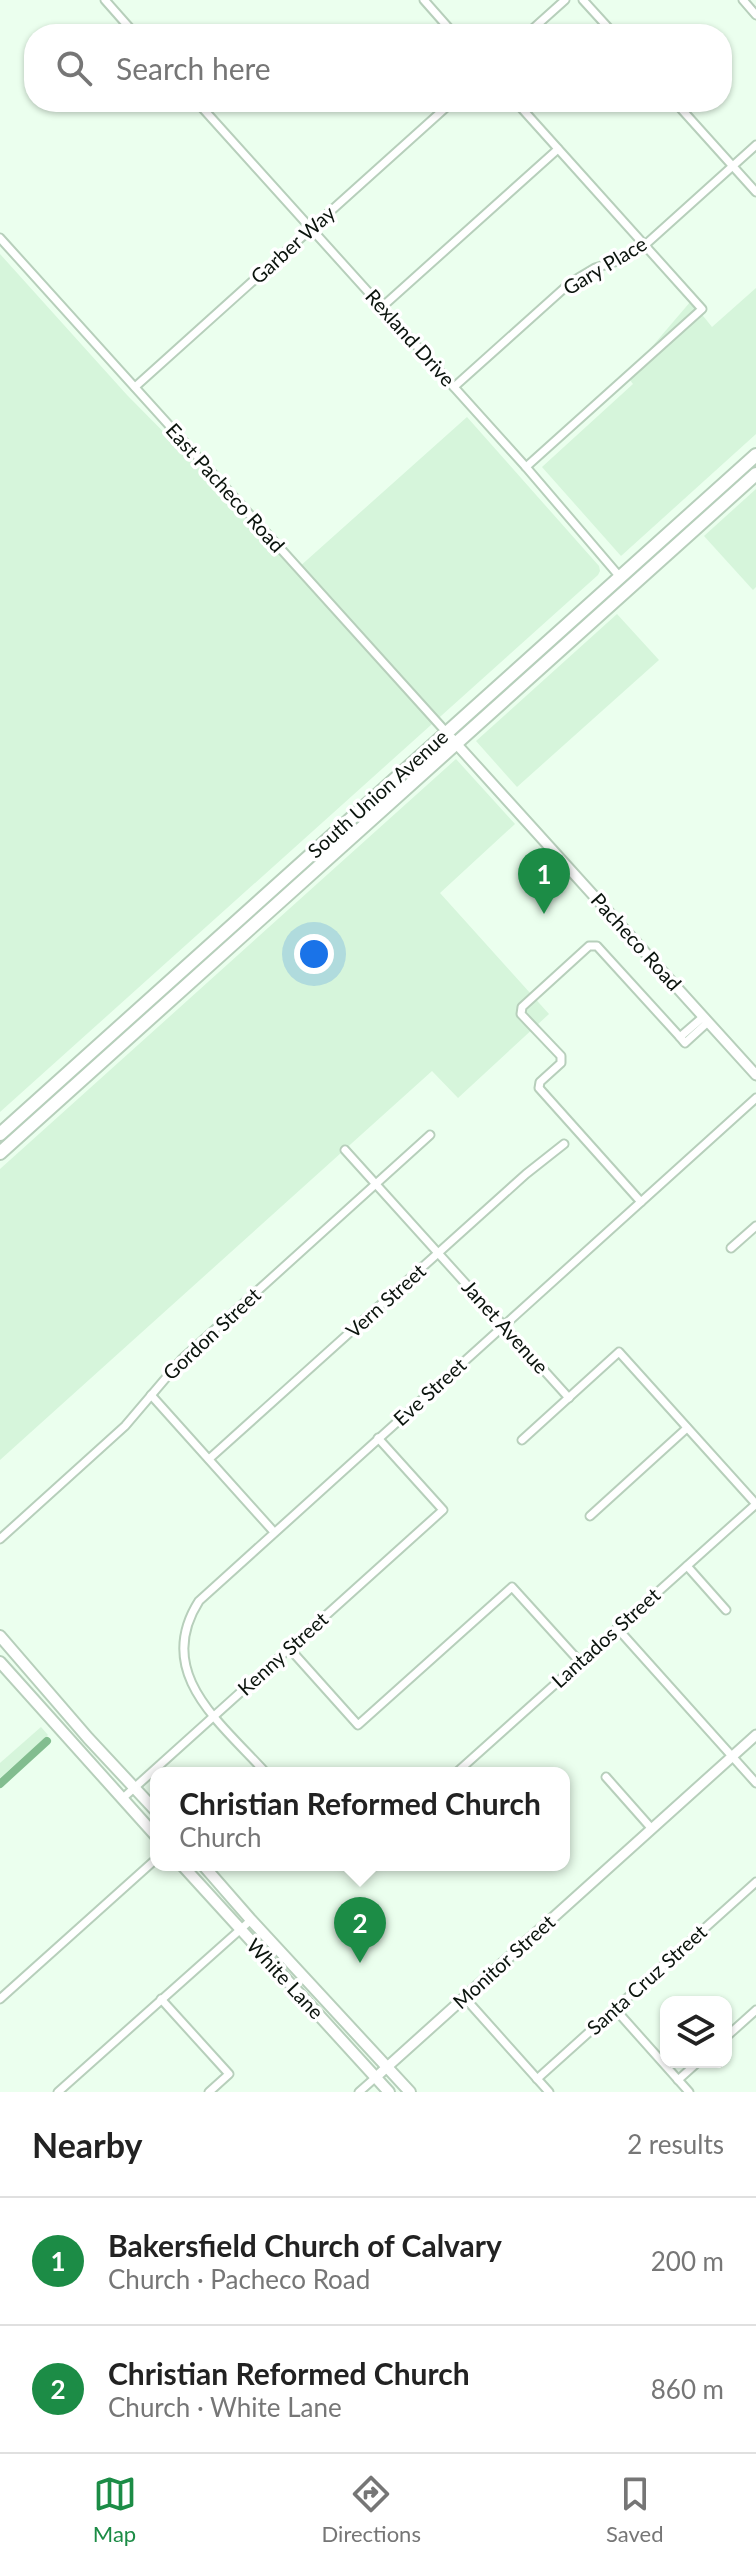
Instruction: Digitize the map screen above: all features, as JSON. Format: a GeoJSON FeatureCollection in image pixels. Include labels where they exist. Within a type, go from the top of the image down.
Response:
{"type":"FeatureCollection","features":[{"type":"Feature","properties":{"kind":"main road","name":"South Union Avenue"},"geometry":{"type":"LineString","coordinates":[[0,1153],[139,1028],[620,577],[756,455]]}},
{"type":"Feature","properties":{"kind":"main road","name":"South Union Avenue"},"geometry":{"type":"LineString","coordinates":[[0,1134],[183,969],[451,738],[559,652],[756,474]]}},
{"type":"Feature","properties":{"kind":"main road"},"geometry":{"type":"LineString","coordinates":[[626,591],[630,578],[676,536],[688,516]]}},
{"type":"Feature","properties":{"kind":"main road"},"geometry":{"type":"LineString","coordinates":[[559,652],[571,632],[617,590],[620,577]]}},
{"type":"Feature","properties":{"kind":"main road"},"geometry":{"type":"LineString","coordinates":[[139,1028],[137,1021],[179,983],[183,969]]}},
{"type":"Feature","properties":{"kind":"main road"},"geometry":{"type":"LineString","coordinates":[[43,1115],[49,1101],[91,1063],[92,1057],[88,1055]]}},
{"type":"Feature","properties":{"kind":"main road"},"geometry":{"type":"LineString","coordinates":[[0,1636],[150,1804]]}},
{"type":"Feature","properties":{"kind":"main road"},"geometry":{"type":"LineString","coordinates":[[0,1662],[150,1829]]}},
{"type":"Feature","properties":{"kind":"main road","name":"White Lane"},"geometry":{"type":"LineString","coordinates":[[187,1871],[389,2092]]}},
{"type":"Feature","properties":{"kind":"main road","name":"White Lane"},"geometry":{"type":"LineString","coordinates":[[208,1871],[410,2092]]}},
{"type":"Feature","properties":{"kind":"street"},"geometry":{"type":"LineString","coordinates":[[105,0],[126,24]]}},
{"type":"Feature","properties":{"kind":"street"},"geometry":{"type":"LineString","coordinates":[[424,0],[445,24]]}},
{"type":"Feature","properties":{"kind":"street"},"geometry":{"type":"LineString","coordinates":[[538,24],[565,0]]}},
{"type":"Feature","properties":{"kind":"street"},"geometry":{"type":"LineString","coordinates":[[583,0],[605,24]]}},
{"type":"Feature","properties":{"kind":"street"},"geometry":{"type":"LineString","coordinates":[[743,0],[756,15]]}},
{"type":"Feature","properties":{"kind":"street","name":"Rexland Drive"},"geometry":{"type":"LineString","coordinates":[[206,112],[526,467],[620,577]]}},
{"type":"Feature","properties":{"kind":"street","name":"Garber Way"},"geometry":{"type":"LineString","coordinates":[[135,387],[441,112]]}},
{"type":"Feature","properties":{"kind":"street"},"geometry":{"type":"LineString","coordinates":[[525,112],[702,309],[526,467]]}},
{"type":"Feature","properties":{"kind":"street"},"geometry":{"type":"LineString","coordinates":[[684,112],[756,192]]}},
{"type":"Feature","properties":{"kind":"street","name":"Gary Place"},"geometry":{"type":"LineString","coordinates":[[454,387],[570,283],[595,268],[624,259],[645,245],[756,145]]}},
{"type":"Feature","properties":{"kind":"street"},"geometry":{"type":"LineString","coordinates":[[382,307],[558,149]]}},
{"type":"Feature","properties":{"kind":"street","name":"East Pacheco Road"},"geometry":{"type":"LineString","coordinates":[[0,238],[451,738]]}},
{"type":"Feature","properties":{"kind":"street","name":"Pacheco Road"},"geometry":{"type":"LineString","coordinates":[[451,738],[756,1075]]}},
{"type":"Feature","properties":{"kind":"street"},"geometry":{"type":"LineString","coordinates":[[641,1202],[539,1088],[540,1082],[561,1063],[561,1056],[521,1014],[522,1007],[589,946],[597,946],[680,1037],[706,1019]]}},
{"type":"Feature","properties":{"kind":"street","name":"Eve Street"},"geometry":{"type":"LineString","coordinates":[[261,1767],[192,1687],[184,1665],[183,1645],[188,1620],[199,1601],[756,1098]]}},
{"type":"Feature","properties":{"kind":"street","name":"Gordon Street"},"geometry":{"type":"LineString","coordinates":[[0,1539],[125,1426],[182,1359],[430,1135]]}},
{"type":"Feature","properties":{"kind":"street","name":"Vern Street"},"geometry":{"type":"LineString","coordinates":[[209,1459],[564,1144]]}},
{"type":"Feature","properties":{"kind":"street","name":"Janet Avenue"},"geometry":{"type":"LineString","coordinates":[[345,1150],[569,1398]]}},
{"type":"Feature","properties":{"kind":"street"},"geometry":{"type":"LineString","coordinates":[[731,1248],[756,1226]]}},
{"type":"Feature","properties":{"kind":"street"},"geometry":{"type":"LineString","coordinates":[[522,1440],[619,1352],[756,1504]]}},
{"type":"Feature","properties":{"kind":"street"},"geometry":{"type":"LineString","coordinates":[[151,1395],[274,1532]]}},
{"type":"Feature","properties":{"kind":"street"},"geometry":{"type":"LineString","coordinates":[[590,1516],[687,1428]]}},
{"type":"Feature","properties":{"kind":"street","name":"Kenny Street"},"geometry":{"type":"LineString","coordinates":[[157,1767],[443,1510],[378,1438]]}},
{"type":"Feature","properties":{"kind":"street","name":"Lantados Street"},"geometry":{"type":"LineString","coordinates":[[463,1767],[756,1504]]}},
{"type":"Feature","properties":{"kind":"street"},"geometry":{"type":"LineString","coordinates":[[687,1566],[726,1610]]}},
{"type":"Feature","properties":{"kind":"street"},"geometry":{"type":"LineString","coordinates":[[289,1648],[358,1725],[512,1587],[580,1662]]}},
{"type":"Feature","properties":{"kind":"street"},"geometry":{"type":"LineString","coordinates":[[617,1628],[756,1783]]}},
{"type":"Feature","properties":{"kind":"street","name":"Monitor Street"},"geometry":{"type":"LineString","coordinates":[[359,2092],[756,1735]]}},
{"type":"Feature","properties":{"kind":"street","name":"Kenny Street"},"geometry":{"type":"LineString","coordinates":[[123,1798],[150,1773]]}},
{"type":"Feature","properties":{"kind":"street"},"geometry":{"type":"LineString","coordinates":[[606,1777],[652,1829]]}},
{"type":"Feature","properties":{"kind":"street"},"geometry":{"type":"LineString","coordinates":[[0,1999],[150,1864]]}},
{"type":"Feature","properties":{"kind":"street","name":"Santa Cruz Street"},"geometry":{"type":"LineString","coordinates":[[537,2079],[756,1882]]}},
{"type":"Feature","properties":{"kind":"street"},"geometry":{"type":"LineString","coordinates":[[58,2092],[251,1920]]}},
{"type":"Feature","properties":{"kind":"street"},"geometry":{"type":"LineString","coordinates":[[464,1997],[549,2092]]}},
{"type":"Feature","properties":{"kind":"street"},"geometry":{"type":"LineString","coordinates":[[161,1999],[229,2074],[209,2092]]}},
{"type":"Feature","properties":{"kind":"street"},"geometry":{"type":"LineString","coordinates":[[615,2009],[689,2092]]}},
{"type":"Feature","properties":{"kind":"street"},"geometry":{"type":"LineString","coordinates":[[732,2032],[756,2010]]}},
{"type":"Feature","properties":{"kind":"street"},"geometry":{"type":"LineString","coordinates":[[678,2080],[691,2068]]}},
{"type":"Feature","properties":{"kind":"shaded area"},"geometry":{"type":"Polygon","coordinates":[[[0,254],[127,395],[298,568],[467,417],[599,566],[600,571],[0,1112],[0,254]]]}},
{"type":"Feature","properties":{"kind":"shaded area"},"geometry":{"type":"Polygon","coordinates":[[[756,288],[756,434],[621,556],[542,467],[633,384],[627,376],[691,301],[712,327],[756,288]]]}},
{"type":"Feature","properties":{"kind":"shaded area"},"geometry":{"type":"Polygon","coordinates":[[[756,489],[756,587],[753,590],[704,536],[756,489]]]}},
{"type":"Feature","properties":{"kind":"shaded area"},"geometry":{"type":"Polygon","coordinates":[[[617,614],[659,660],[517,787],[476,741],[617,614]]]}},
{"type":"Feature","properties":{"kind":"shaded area"},"geometry":{"type":"Polygon","coordinates":[[[456,759],[515,824],[440,893],[549,1014],[458,1098],[432,1071],[0,1460],[0,1169],[456,759]]]}},
{"type":"Feature","properties":{"kind":"shaded area"},"geometry":{"type":"Polygon","coordinates":[[[41,1727],[48,1735],[0,1778],[0,1763],[41,1727]]]}},
{"type":"Feature","properties":{"kind":"waterway"},"geometry":{"type":"LineString","coordinates":[[0,1784],[47,1741]]}},
{"type":"Feature","properties":{"kind":"place","name":"Bakersfield Church of Calvary"},"geometry":{"type":"Point","coordinates":[544,914]}},
{"type":"Feature","properties":{"kind":"place","name":"Christian Reformed Church"},"geometry":{"type":"Point","coordinates":[360,1963]}}]}
